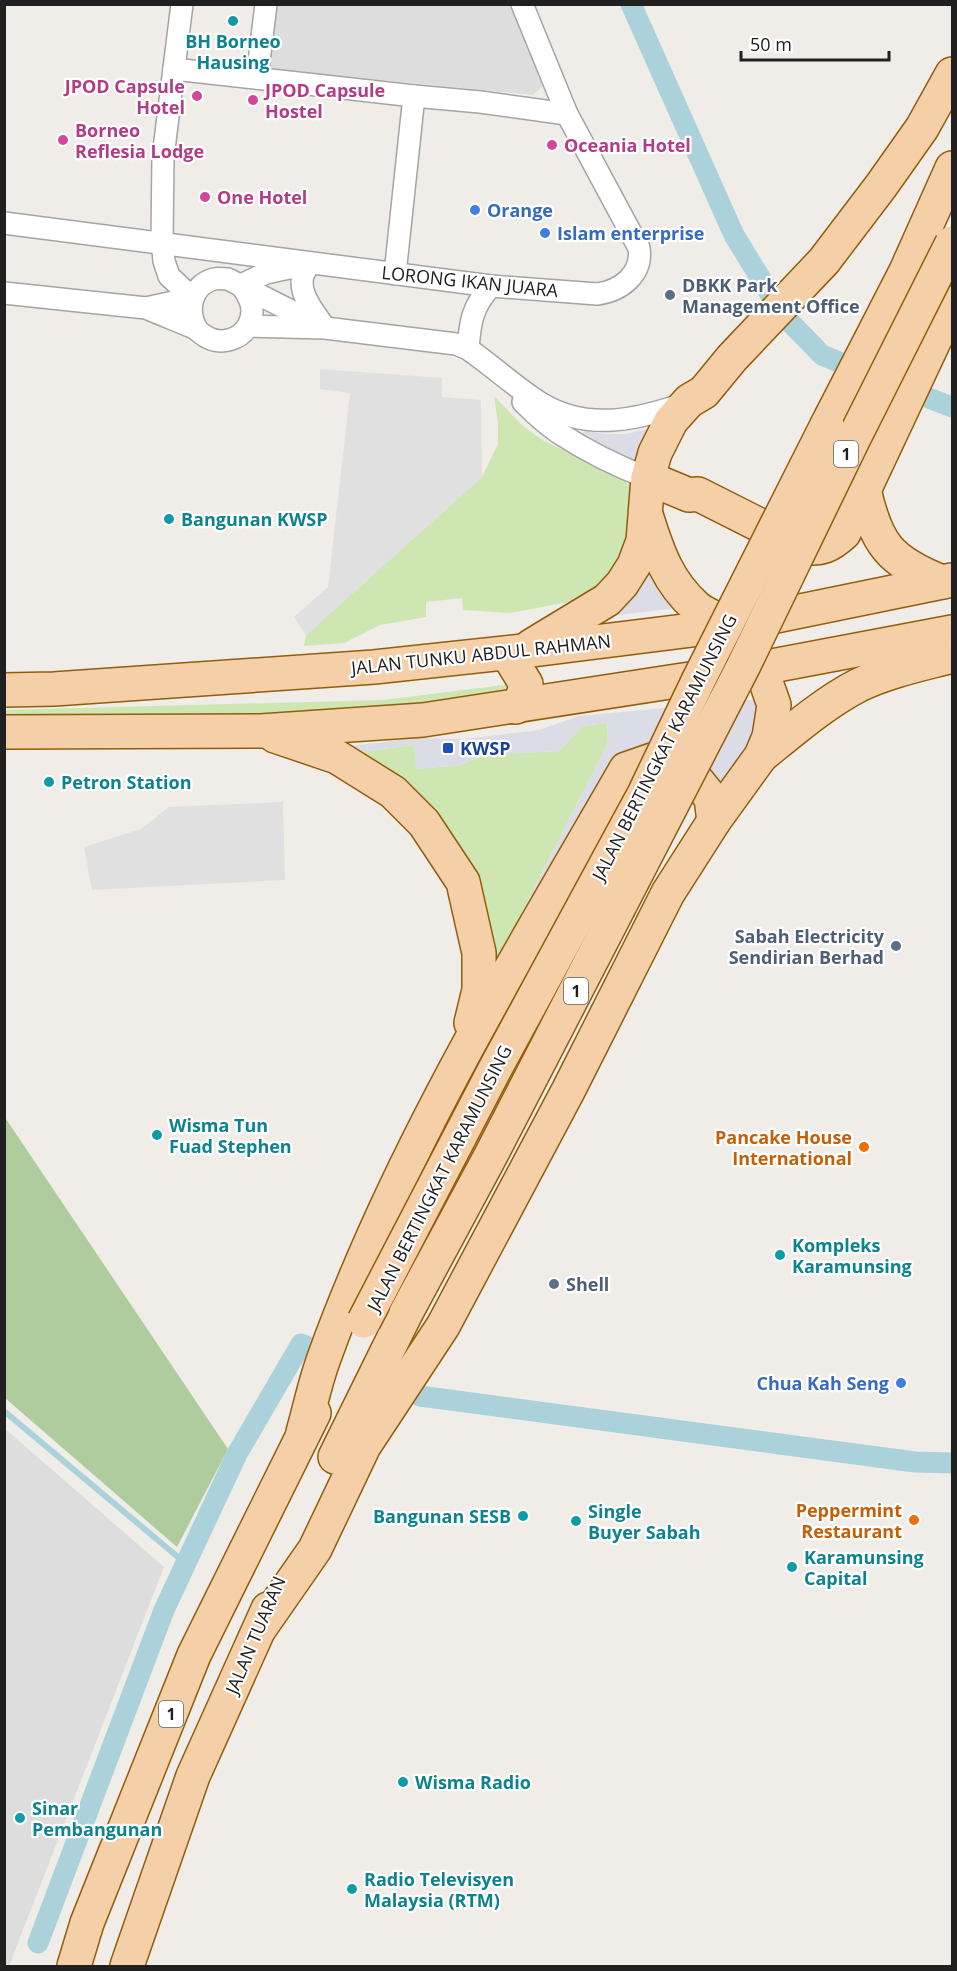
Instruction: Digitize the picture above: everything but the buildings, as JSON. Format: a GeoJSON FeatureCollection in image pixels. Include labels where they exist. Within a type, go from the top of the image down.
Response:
{"type":"FeatureCollection","features":[{"type":"Feature","properties":{"kind":"main road"},"geometry":{"type":"LineString","coordinates":[[516,707],[523,696],[526,684],[515,652],[607,600],[622,584],[634,565],[643,541],[648,478],[655,453],[671,421],[704,392],[732,358],[824,261],[922,128],[952,74]]}},
{"type":"Feature","properties":{"kind":"main road","name":"JALAN BERTINGKAT KARAMUNSING"},"geometry":{"type":"LineString","coordinates":[[303,1432],[644,794],[699,679],[906,271],[952,168]]}},
{"type":"Feature","properties":{"kind":"main road","name":"JALAN BERTINGKAT KARAMUNSING"},"geometry":{"type":"LineString","coordinates":[[406,1313],[491,1155],[743,667],[952,243]]}},
{"type":"Feature","properties":{"kind":"main road"},"geometry":{"type":"LineString","coordinates":[[648,478],[689,495],[698,494],[803,547],[814,549],[826,547],[844,533],[952,303]]}},
{"type":"Feature","properties":{"kind":"main road"},"geometry":{"type":"LineString","coordinates":[[662,438],[677,472],[695,486],[698,494]]}},
{"type":"Feature","properties":{"kind":"main road"},"geometry":{"type":"LineString","coordinates":[[864,489],[870,517],[881,541],[890,551],[911,569],[947,581]]}},
{"type":"Feature","properties":{"kind":"main road"},"geometry":{"type":"LineString","coordinates":[[646,516],[660,560],[676,585],[698,609],[777,644],[822,657]]}},
{"type":"Feature","properties":{"kind":"main road","name":"JALAN TUNKU ABDUL RAHMAN"},"geometry":{"type":"LineString","coordinates":[[4,690],[54,689],[374,667],[515,652],[732,625],[947,581]]}},
{"type":"Feature","properties":{"kind":"main road"},"geometry":{"type":"LineString","coordinates":[[260,1628],[315,1549],[364,1446],[443,1326],[568,1091],[668,893],[714,822],[761,756],[769,737],[774,705],[761,668],[732,625]]}},
{"type":"Feature","properties":{"kind":"main road"},"geometry":{"type":"LineString","coordinates":[[4,732],[261,731],[423,720],[761,668],[952,632]]}},
{"type":"Feature","properties":{"kind":"main road"},"geometry":{"type":"LineString","coordinates":[[761,756],[808,718],[860,685],[900,670],[952,656]]}},
{"type":"Feature","properties":{"kind":"main road"},"geometry":{"type":"LineString","coordinates":[[261,731],[337,757],[393,792],[424,823],[462,882],[479,953],[479,990],[465,1051]]}},
{"type":"Feature","properties":{"kind":"main road"},"geometry":{"type":"LineString","coordinates":[[303,1432],[323,1359],[366,1253],[465,1051],[626,769],[652,760],[680,764],[711,798],[714,822]]}},
{"type":"Feature","properties":{"kind":"main road","name":"JALAN TUARAN"},"geometry":{"type":"LineString","coordinates":[[127,1966],[193,1776],[260,1628],[302,1525],[406,1313]]}},
{"type":"Feature","properties":{"kind":"main road","name":"1"},"geometry":{"type":"LineString","coordinates":[[74,1966],[87,1923],[194,1655],[303,1432]]}},
{"type":"Feature","properties":{"kind":"main road"},"geometry":{"type":"LineString","coordinates":[[56,1966],[87,1923]]}},
{"type":"Feature","properties":{"kind":"street"},"geometry":{"type":"LineString","coordinates":[[182,4],[163,157],[162,244],[169,276],[192,298]]}},
{"type":"Feature","properties":{"kind":"street"},"geometry":{"type":"LineString","coordinates":[[257,78],[266,4]]}},
{"type":"Feature","properties":{"kind":"street","name":"LORONG IKAN JUARA"},"geometry":{"type":"LineString","coordinates":[[4,223],[491,286],[610,293],[637,271],[639,248],[567,114],[522,4]]}},
{"type":"Feature","properties":{"kind":"street"},"geometry":{"type":"LineString","coordinates":[[174,69],[480,102],[567,114]]}},
{"type":"Feature","properties":{"kind":"street"},"geometry":{"type":"LineString","coordinates":[[395,274],[414,96]]}},
{"type":"Feature","properties":{"kind":"street"},"geometry":{"type":"LineString","coordinates":[[242,285],[266,273],[310,263]]}},
{"type":"Feature","properties":{"kind":"street"},"geometry":{"type":"LineString","coordinates":[[310,263],[303,278],[304,290],[308,303],[325,328]]}},
{"type":"Feature","properties":{"kind":"street"},"geometry":{"type":"LineString","coordinates":[[242,285],[253,307],[248,326],[238,336],[228,341],[216,341],[205,337],[197,329],[191,316],[192,298],[201,286],[213,279],[228,279],[242,285],[325,328]]}},
{"type":"Feature","properties":{"kind":"street"},"geometry":{"type":"LineString","coordinates":[[491,286],[478,300],[470,325],[472,352],[536,415],[560,434],[629,471],[648,478]]}},
{"type":"Feature","properties":{"kind":"street"},"geometry":{"type":"LineString","coordinates":[[4,293],[146,308],[197,329]]}},
{"type":"Feature","properties":{"kind":"street"},"geometry":{"type":"LineString","coordinates":[[146,308],[192,298]]}},
{"type":"Feature","properties":{"kind":"street"},"geometry":{"type":"LineString","coordinates":[[248,326],[325,328],[456,344],[472,352],[543,405],[582,420],[597,422],[637,418],[690,402]]}},
{"type":"Feature","properties":{"kind":"shaded area"},"geometry":{"type":"Polygon","coordinates":[[[276,5],[511,5],[544,85],[533,95],[269,69],[276,5]]]}},
{"type":"Feature","properties":{"kind":"shaded area"},"geometry":{"type":"Polygon","coordinates":[[[320,369],[442,378],[442,397],[481,400],[482,477],[306,635],[294,617],[328,587],[350,393],[320,389],[320,369]]]}},
{"type":"Feature","properties":{"kind":"shaded area"},"geometry":{"type":"Polygon","coordinates":[[[654,427],[638,463],[580,435],[585,431],[627,434],[654,427]]]}},
{"type":"Feature","properties":{"kind":"shaded area"},"geometry":{"type":"Polygon","coordinates":[[[646,563],[678,608],[594,618],[646,563]]]}},
{"type":"Feature","properties":{"kind":"shaded area"},"geometry":{"type":"Polygon","coordinates":[[[757,700],[765,719],[720,806],[611,766],[601,777],[498,975],[490,975],[608,743],[607,723],[582,726],[559,751],[483,755],[461,765],[416,769],[414,745],[351,753],[350,746],[416,738],[465,739],[539,730],[579,716],[757,700]]]}},
{"type":"Feature","properties":{"kind":"shaded area"},"geometry":{"type":"Polygon","coordinates":[[[283,802],[285,880],[92,890],[84,847],[141,829],[169,807],[283,802]]]}},
{"type":"Feature","properties":{"kind":"shaded area"},"geometry":{"type":"Polygon","coordinates":[[[4,1428],[164,1567],[9,1966],[4,1966],[4,1428]]]}},
{"type":"Feature","properties":{"kind":"green space"},"geometry":{"type":"Polygon","coordinates":[[[494,396],[523,426],[544,441],[616,474],[629,485],[625,556],[599,589],[574,601],[510,613],[463,610],[462,598],[426,602],[426,617],[380,625],[344,643],[304,646],[306,635],[482,477],[498,444],[494,396]]]}},
{"type":"Feature","properties":{"kind":"green space"},"geometry":{"type":"Polygon","coordinates":[[[512,684],[515,689],[446,701],[383,709],[292,714],[5,719],[4,710],[383,700],[512,684]]]}},
{"type":"Feature","properties":{"kind":"green space"},"geometry":{"type":"Polygon","coordinates":[[[607,723],[608,743],[490,975],[468,885],[351,753],[414,745],[417,769],[461,765],[483,755],[559,751],[582,726],[607,723]]]}},
{"type":"Feature","properties":{"kind":"green space"},"geometry":{"type":"Polygon","coordinates":[[[4,1116],[228,1449],[177,1547],[5,1398],[4,1116]]]}},
{"type":"Feature","properties":{"kind":"waterway"},"geometry":{"type":"LineString","coordinates":[[631,4],[734,235],[783,315],[822,355],[865,373]]}},
{"type":"Feature","properties":{"kind":"waterway"},"geometry":{"type":"LineString","coordinates":[[900,387],[952,407]]}},
{"type":"Feature","properties":{"kind":"waterway"},"geometry":{"type":"LineString","coordinates":[[38,1943],[164,1610],[237,1454],[301,1344],[309,1347]]}},
{"type":"Feature","properties":{"kind":"waterway"},"geometry":{"type":"LineString","coordinates":[[420,1396],[915,1462],[952,1463]]}},
{"type":"Feature","properties":{"kind":"waterway"},"geometry":{"type":"LineString","coordinates":[[4,1411],[185,1563]]}},
{"type":"Feature","properties":{"kind":"place","name":"BH Borneo Hausing"},"geometry":{"type":"Point","coordinates":[233,21]}},
{"type":"Feature","properties":{"kind":"place","name":"JPOD Capsule Hotel"},"geometry":{"type":"Point","coordinates":[197,96]}},
{"type":"Feature","properties":{"kind":"place","name":"JPOD Capsule Hostel"},"geometry":{"type":"Point","coordinates":[253,100]}},
{"type":"Feature","properties":{"kind":"place","name":"Borneo Reflesia Lodge"},"geometry":{"type":"Point","coordinates":[63,140]}},
{"type":"Feature","properties":{"kind":"place","name":"Oceania Hotel"},"geometry":{"type":"Point","coordinates":[552,145]}},
{"type":"Feature","properties":{"kind":"place","name":"One Hotel"},"geometry":{"type":"Point","coordinates":[205,197]}},
{"type":"Feature","properties":{"kind":"place","name":"Orange"},"geometry":{"type":"Point","coordinates":[475,210]}},
{"type":"Feature","properties":{"kind":"place","name":"Islam enterprise"},"geometry":{"type":"Point","coordinates":[545,233]}},
{"type":"Feature","properties":{"kind":"place","name":"DBKK Park Management Office"},"geometry":{"type":"Point","coordinates":[670,295]}},
{"type":"Feature","properties":{"kind":"place","name":"Bangunan KWSP"},"geometry":{"type":"Point","coordinates":[169,519]}},
{"type":"Feature","properties":{"kind":"place","name":"KWSP"},"geometry":{"type":"Point","coordinates":[448,748]}},
{"type":"Feature","properties":{"kind":"place","name":"Petron Station"},"geometry":{"type":"Point","coordinates":[49,782]}},
{"type":"Feature","properties":{"kind":"place","name":"Sabah Electricity Sendirian Berhad"},"geometry":{"type":"Point","coordinates":[896,946]}},
{"type":"Feature","properties":{"kind":"place","name":"Wisma Tun Fuad Stephen"},"geometry":{"type":"Point","coordinates":[157,1135]}},
{"type":"Feature","properties":{"kind":"place","name":"Pancake House International"},"geometry":{"type":"Point","coordinates":[864,1147]}},
{"type":"Feature","properties":{"kind":"place","name":"Kompleks Karamunsing"},"geometry":{"type":"Point","coordinates":[780,1255]}},
{"type":"Feature","properties":{"kind":"place","name":"Shell"},"geometry":{"type":"Point","coordinates":[554,1284]}},
{"type":"Feature","properties":{"kind":"place","name":"Chua Kah Seng"},"geometry":{"type":"Point","coordinates":[901,1383]}},
{"type":"Feature","properties":{"kind":"place","name":"Bangunan SESB"},"geometry":{"type":"Point","coordinates":[523,1516]}},
{"type":"Feature","properties":{"kind":"place","name":"Peppermint Restaurant"},"geometry":{"type":"Point","coordinates":[914,1520]}},
{"type":"Feature","properties":{"kind":"place","name":"Single Buyer Sabah"},"geometry":{"type":"Point","coordinates":[576,1521]}},
{"type":"Feature","properties":{"kind":"place","name":"Karamunsing Capital"},"geometry":{"type":"Point","coordinates":[792,1567]}},
{"type":"Feature","properties":{"kind":"place","name":"Wisma Radio"},"geometry":{"type":"Point","coordinates":[403,1782]}},
{"type":"Feature","properties":{"kind":"place","name":"Sinar Pembangunan"},"geometry":{"type":"Point","coordinates":[20,1818]}},
{"type":"Feature","properties":{"kind":"place","name":"Radio Televisyen Malaysia (RTM)"},"geometry":{"type":"Point","coordinates":[352,1889]}}]}
